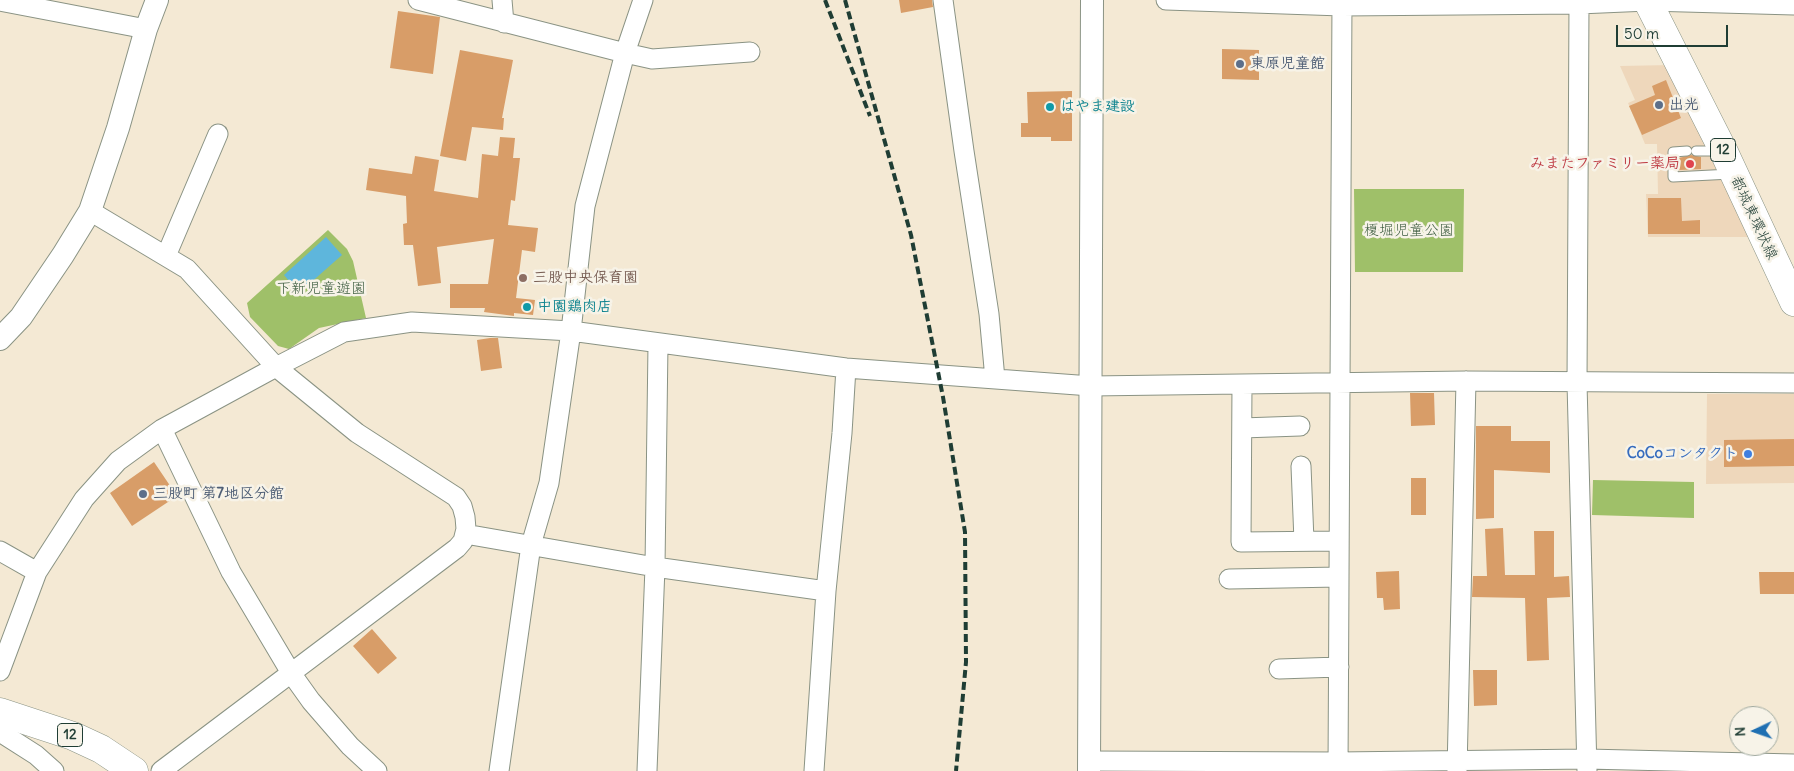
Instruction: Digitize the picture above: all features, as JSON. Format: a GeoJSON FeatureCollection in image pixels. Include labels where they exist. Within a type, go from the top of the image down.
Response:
{"type":"FeatureCollection","features":[{"type":"Feature","properties":{"kind":"main road","name":"都城東環状線"},"geometry":{"type":"LineString","coordinates":[[1648,0],[1728,162],[1794,302]]}},
{"type":"Feature","properties":{"kind":"main road","name":"12"},"geometry":{"type":"LineString","coordinates":[[0,712],[73,736],[101,749],[134,771]]}},
{"type":"Feature","properties":{"kind":"street"},"geometry":{"type":"LineString","coordinates":[[0,339],[22,317],[90,211],[118,128],[146,29],[157,0]]}},
{"type":"Feature","properties":{"kind":"street"},"geometry":{"type":"LineString","coordinates":[[418,0],[504,23],[652,58],[750,52]]}},
{"type":"Feature","properties":{"kind":"street"},"geometry":{"type":"LineString","coordinates":[[502,0],[504,23]]}},
{"type":"Feature","properties":{"kind":"street"},"geometry":{"type":"LineString","coordinates":[[499,771],[531,545],[549,483],[571,331],[585,206],[625,52],[643,0]]}},
{"type":"Feature","properties":{"kind":"street"},"geometry":{"type":"LineString","coordinates":[[943,0],[989,314],[995,379]]}},
{"type":"Feature","properties":{"kind":"street"},"geometry":{"type":"LineString","coordinates":[[1092,0],[1089,766],[1338,767],[1794,764]]}},
{"type":"Feature","properties":{"kind":"street"},"geometry":{"type":"LineString","coordinates":[[1166,0],[1579,4],[1648,0],[1794,5]]}},
{"type":"Feature","properties":{"kind":"street"},"geometry":{"type":"LineString","coordinates":[[0,1],[146,29]]}},
{"type":"Feature","properties":{"kind":"street"},"geometry":{"type":"LineString","coordinates":[[1338,767],[1342,3]]}},
{"type":"Feature","properties":{"kind":"street"},"geometry":{"type":"LineString","coordinates":[[1579,4],[1577,383],[1587,765]]}},
{"type":"Feature","properties":{"kind":"street"},"geometry":{"type":"LineString","coordinates":[[166,256],[218,134]]}},
{"type":"Feature","properties":{"kind":"street"},"geometry":{"type":"LineString","coordinates":[[90,211],[188,269],[276,367],[357,433],[456,497],[462,506],[465,517],[465,534],[463,541],[457,548],[161,771]]}},
{"type":"Feature","properties":{"kind":"street"},"geometry":{"type":"LineString","coordinates":[[0,671],[37,572],[84,498],[118,461],[162,429],[344,332],[412,322],[571,331],[846,368],[1091,386],[1466,381],[1794,383]]}},
{"type":"Feature","properties":{"kind":"street"},"geometry":{"type":"LineString","coordinates":[[647,771],[654,567],[658,344]]}},
{"type":"Feature","properties":{"kind":"street"},"geometry":{"type":"LineString","coordinates":[[814,771],[826,592],[842,433],[846,368]]}},
{"type":"Feature","properties":{"kind":"street"},"geometry":{"type":"LineString","coordinates":[[1457,766],[1466,381]]}},
{"type":"Feature","properties":{"kind":"street"},"geometry":{"type":"LineString","coordinates":[[1242,384],[1241,542],[1339,541]]}},
{"type":"Feature","properties":{"kind":"street"},"geometry":{"type":"LineString","coordinates":[[1242,428],[1300,426]]}},
{"type":"Feature","properties":{"kind":"street"},"geometry":{"type":"LineString","coordinates":[[162,429],[231,572],[291,673],[317,709],[350,746],[377,771]]}},
{"type":"Feature","properties":{"kind":"street"},"geometry":{"type":"LineString","coordinates":[[1301,466],[1304,541]]}},
{"type":"Feature","properties":{"kind":"street"},"geometry":{"type":"LineString","coordinates":[[465,534],[654,567],[826,592]]}},
{"type":"Feature","properties":{"kind":"street"},"geometry":{"type":"LineString","coordinates":[[0,551],[37,572]]}},
{"type":"Feature","properties":{"kind":"street"},"geometry":{"type":"LineString","coordinates":[[1229,579],[1339,577]]}},
{"type":"Feature","properties":{"kind":"street"},"geometry":{"type":"LineString","coordinates":[[1279,668],[1339,667]]}},
{"type":"Feature","properties":{"kind":"street"},"geometry":{"type":"LineString","coordinates":[[0,732],[36,755],[54,771]]}},
{"type":"Feature","properties":{"kind":"lane"},"geometry":{"type":"LineString","coordinates":[[1692,151],[1728,162],[1674,177],[1673,152],[1692,151]]}},
{"type":"Feature","properties":{"kind":"shaded area"},"geometry":{"type":"Polygon","coordinates":[[[1671,65],[1749,237],[1648,237],[1646,194],[1658,194],[1657,144],[1645,144],[1628,103],[1635,100],[1620,66],[1671,65]]]}},
{"type":"Feature","properties":{"kind":"shaded area"},"geometry":{"type":"Polygon","coordinates":[[[1707,394],[1794,394],[1794,483],[1706,484],[1707,394]]]}},
{"type":"Feature","properties":{"kind":"green space","name":"榎堀児童公園"},"geometry":{"type":"Polygon","coordinates":[[[1354,189],[1464,189],[1463,272],[1355,272],[1354,189]]]}},
{"type":"Feature","properties":{"kind":"green space","name":"下新児童遊園"},"geometry":{"type":"Polygon","coordinates":[[[328,230],[347,249],[353,261],[366,318],[319,328],[289,349],[278,346],[250,317],[247,303],[328,230]]]}},
{"type":"Feature","properties":{"kind":"green space"},"geometry":{"type":"Polygon","coordinates":[[[1593,480],[1694,482],[1694,518],[1592,515],[1593,480]]]}},
{"type":"Feature","properties":{"kind":"water"},"geometry":{"type":"Polygon","coordinates":[[[326,237],[342,255],[299,293],[284,275],[326,237]]]}},
{"type":"Feature","properties":{"kind":"building"},"geometry":{"type":"Polygon","coordinates":[[[899,0],[932,0],[933,7],[901,13],[899,0]]]}},
{"type":"Feature","properties":{"kind":"building"},"geometry":{"type":"Polygon","coordinates":[[[398,11],[440,17],[433,74],[390,68],[398,11]]]}},
{"type":"Feature","properties":{"kind":"building","name":"東原児童館"},"geometry":{"type":"Polygon","coordinates":[[[1222,49],[1259,50],[1259,80],[1222,79],[1222,49]]]}},
{"type":"Feature","properties":{"kind":"building"},"geometry":{"type":"Polygon","coordinates":[[[460,50],[513,60],[502,118],[504,118],[503,130],[472,127],[466,161],[440,156],[460,50]]]}},
{"type":"Feature","properties":{"kind":"building"},"geometry":{"type":"Polygon","coordinates":[[[1666,80],[1681,118],[1642,135],[1629,106],[1655,95],[1652,86],[1666,80]]]}},
{"type":"Feature","properties":{"kind":"building","name":"はやま建設"},"geometry":{"type":"Polygon","coordinates":[[[1072,91],[1072,141],[1051,141],[1051,137],[1021,137],[1021,123],[1028,123],[1027,92],[1072,91]]]}},
{"type":"Feature","properties":{"kind":"building"},"geometry":{"type":"Polygon","coordinates":[[[500,137],[515,138],[513,158],[520,158],[515,201],[511,200],[508,225],[538,228],[535,252],[522,250],[516,298],[535,300],[533,315],[514,313],[514,316],[484,312],[485,308],[450,308],[450,284],[488,284],[494,239],[437,247],[441,283],[418,286],[413,245],[404,245],[403,224],[407,223],[406,196],[366,190],[369,168],[412,174],[415,156],[439,160],[434,191],[478,198],[482,154],[498,156],[500,137]]]}},
{"type":"Feature","properties":{"kind":"building","name":"みまたファミリー薬局"},"geometry":{"type":"Polygon","coordinates":[[[1691,155],[1701,157],[1701,169],[1679,170],[1679,158],[1691,155]]]}},
{"type":"Feature","properties":{"kind":"building"},"geometry":{"type":"Polygon","coordinates":[[[1648,198],[1681,198],[1682,221],[1700,220],[1700,234],[1648,234],[1648,198]]]}},
{"type":"Feature","properties":{"kind":"building"},"geometry":{"type":"Polygon","coordinates":[[[498,338],[502,368],[481,371],[477,340],[498,338]]]}},
{"type":"Feature","properties":{"kind":"building"},"geometry":{"type":"Polygon","coordinates":[[[1410,393],[1434,393],[1435,425],[1411,426],[1410,393]]]}},
{"type":"Feature","properties":{"kind":"building"},"geometry":{"type":"Polygon","coordinates":[[[1476,426],[1511,426],[1511,441],[1550,441],[1550,473],[1494,470],[1494,518],[1476,519],[1476,426]]]}},
{"type":"Feature","properties":{"kind":"building"},"geometry":{"type":"Polygon","coordinates":[[[1794,439],[1794,466],[1724,467],[1724,440],[1794,439]]]}},
{"type":"Feature","properties":{"kind":"building","name":"三股町 第7地区分館"},"geometry":{"type":"Polygon","coordinates":[[[154,462],[177,496],[132,526],[110,493],[154,462]]]}},
{"type":"Feature","properties":{"kind":"building"},"geometry":{"type":"Polygon","coordinates":[[[1411,478],[1426,478],[1426,515],[1411,515],[1411,478]]]}},
{"type":"Feature","properties":{"kind":"building"},"geometry":{"type":"Polygon","coordinates":[[[1503,528],[1505,575],[1535,575],[1534,531],[1554,531],[1554,577],[1569,576],[1570,597],[1547,598],[1549,660],[1527,661],[1525,598],[1472,597],[1473,576],[1487,576],[1485,529],[1503,528]]]}},
{"type":"Feature","properties":{"kind":"building"},"geometry":{"type":"Polygon","coordinates":[[[1399,571],[1400,609],[1384,610],[1383,598],[1377,598],[1376,572],[1399,571]]]}},
{"type":"Feature","properties":{"kind":"building"},"geometry":{"type":"Polygon","coordinates":[[[1759,572],[1794,572],[1794,594],[1760,594],[1759,572]]]}},
{"type":"Feature","properties":{"kind":"building"},"geometry":{"type":"Polygon","coordinates":[[[372,629],[397,658],[378,674],[353,646],[372,629]]]}},
{"type":"Feature","properties":{"kind":"building"},"geometry":{"type":"Polygon","coordinates":[[[1473,670],[1497,670],[1497,705],[1474,706],[1473,670]]]}},
{"type":"Feature","properties":{"kind":"railway"},"geometry":{"type":"LineString","coordinates":[[825,0],[870,116]]}},
{"type":"Feature","properties":{"kind":"railway"},"geometry":{"type":"LineString","coordinates":[[845,0],[911,235],[943,397],[965,532],[966,662],[956,771]]}},
{"type":"Feature","properties":{"kind":"place","name":"東原児童館"},"geometry":{"type":"Point","coordinates":[1240,64]}},
{"type":"Feature","properties":{"kind":"place","name":"出光"},"geometry":{"type":"Point","coordinates":[1659,105]}},
{"type":"Feature","properties":{"kind":"place","name":"はやま建設"},"geometry":{"type":"Point","coordinates":[1050,107]}},
{"type":"Feature","properties":{"kind":"place","name":"みまたファミリー薬局"},"geometry":{"type":"Point","coordinates":[1690,164]}},
{"type":"Feature","properties":{"kind":"place","name":"三股中央保育園"},"geometry":{"type":"Point","coordinates":[523,278]}},
{"type":"Feature","properties":{"kind":"place","name":"中園鶏肉店"},"geometry":{"type":"Point","coordinates":[527,307]}},
{"type":"Feature","properties":{"kind":"place","name":"CoCoコンタクト"},"geometry":{"type":"Point","coordinates":[1748,454]}},
{"type":"Feature","properties":{"kind":"place","name":"三股町 第7地区分館"},"geometry":{"type":"Point","coordinates":[143,494]}}]}
